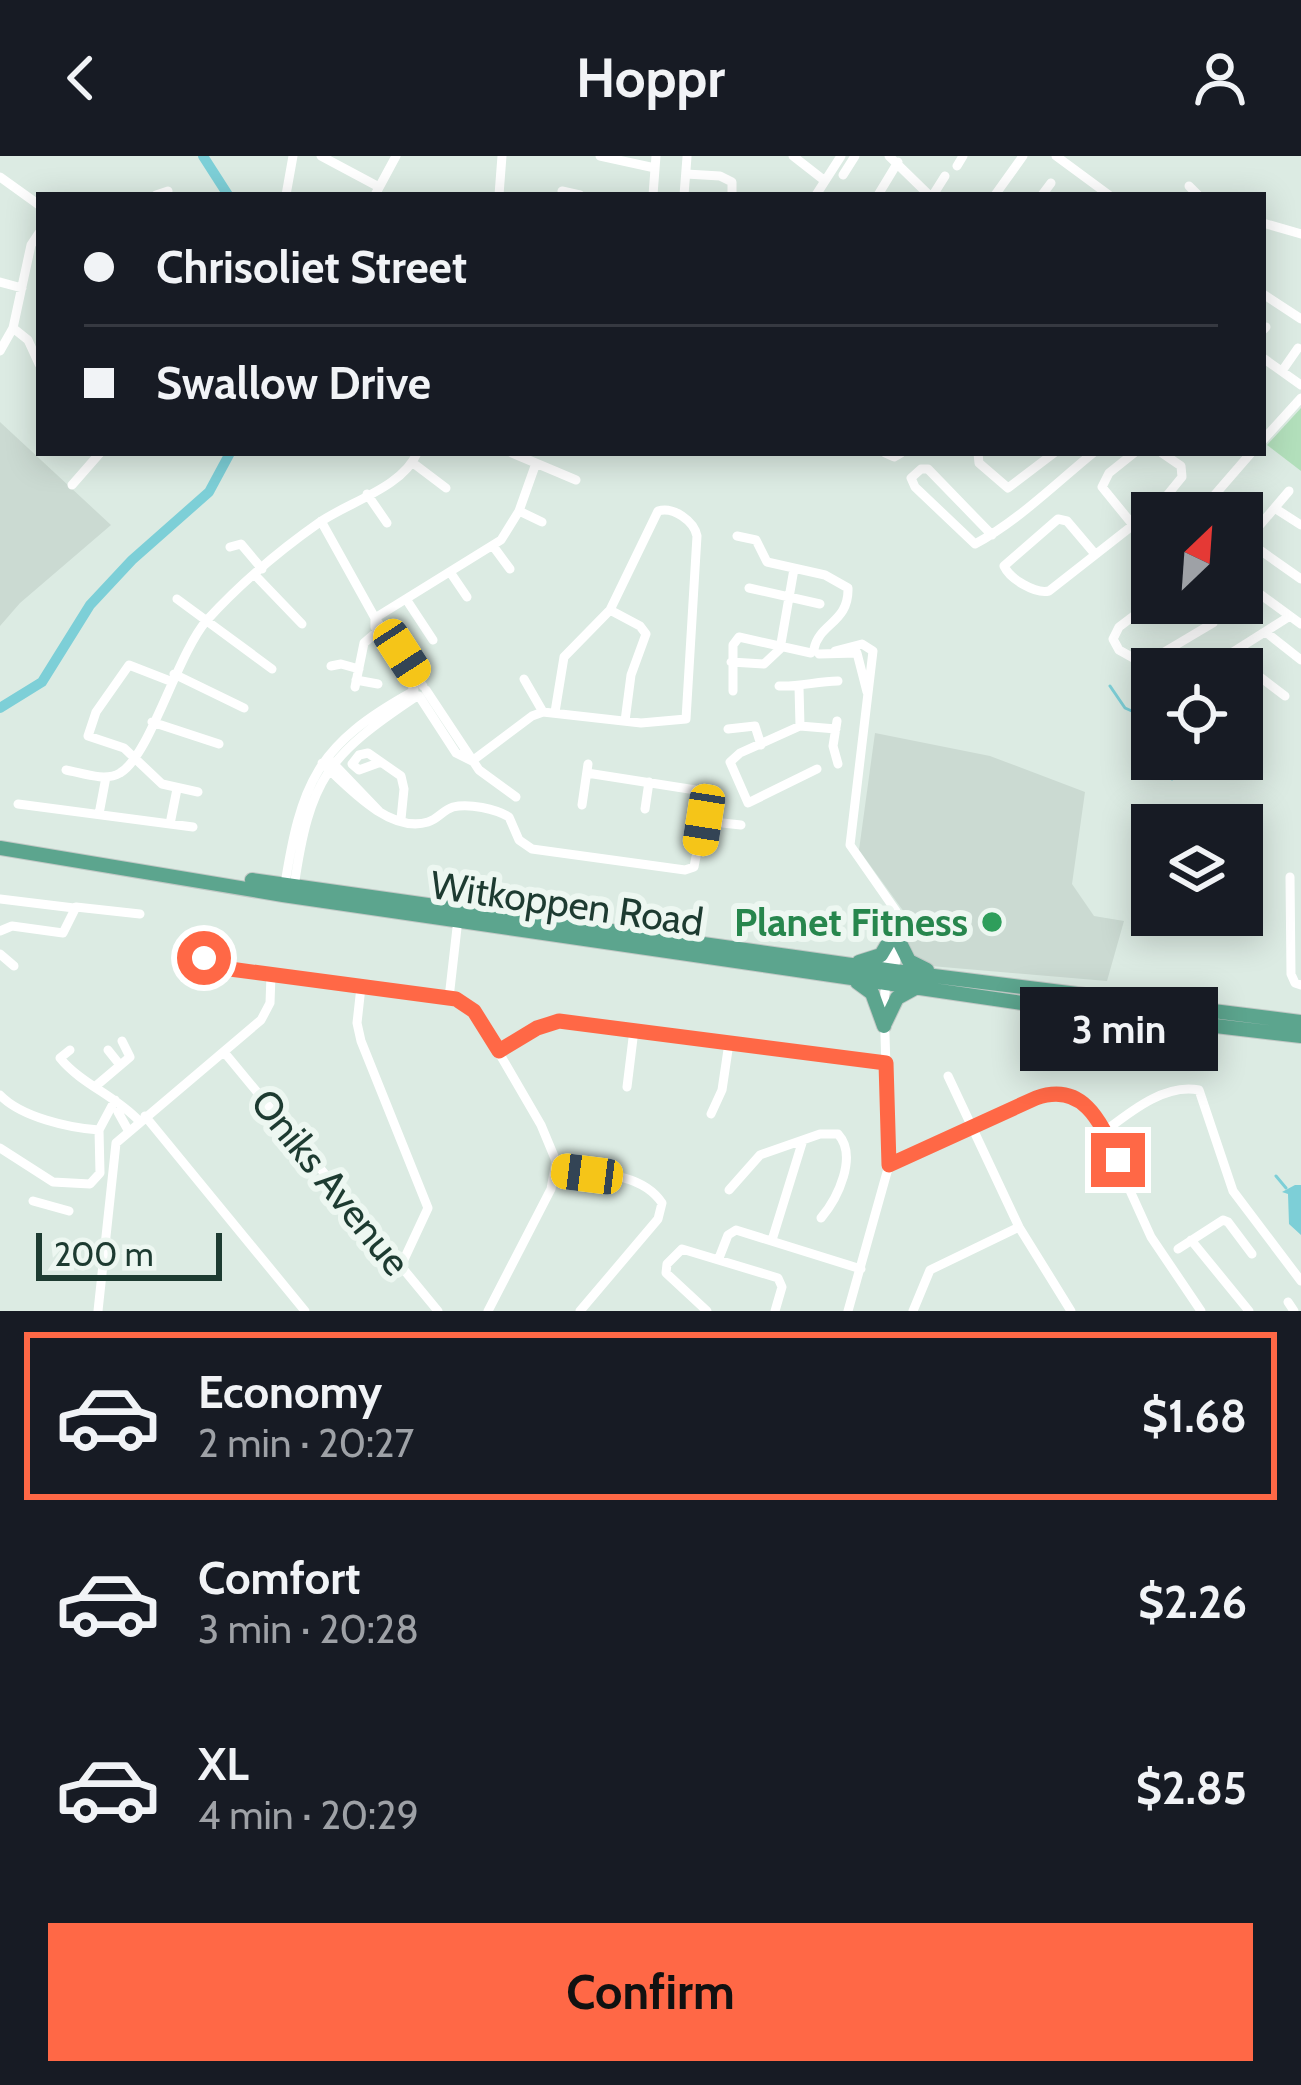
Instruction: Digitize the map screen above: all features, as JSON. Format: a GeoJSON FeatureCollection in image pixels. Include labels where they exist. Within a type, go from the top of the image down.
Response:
{"type":"FeatureCollection","features":[{"type":"Feature","properties":{"kind":"main road","name":"Witkoppen Road"},"geometry":{"type":"LineString","coordinates":[[0,848],[110,865],[211,873],[289,891],[890,977],[955,978],[1301,1022]]}},
{"type":"Feature","properties":{"kind":"main road"},"geometry":{"type":"LineString","coordinates":[[884,1023],[872,993],[849,970],[881,955],[895,939],[913,964],[955,978]]}},
{"type":"Feature","properties":{"kind":"main road","name":"Witkoppen Road"},"geometry":{"type":"LineString","coordinates":[[890,977],[917,987],[1301,1036]]}},
{"type":"Feature","properties":{"kind":"main road"},"geometry":{"type":"LineString","coordinates":[[884,1023],[898,998],[917,987]]}},
{"type":"Feature","properties":{"kind":"street"},"geometry":{"type":"LineString","coordinates":[[287,192],[293,156]]}},
{"type":"Feature","properties":{"kind":"street"},"geometry":{"type":"LineString","coordinates":[[321,156],[377,191],[395,156]]}},
{"type":"Feature","properties":{"kind":"street"},"geometry":{"type":"LineString","coordinates":[[499,192],[502,156]]}},
{"type":"Feature","properties":{"kind":"street"},"geometry":{"type":"LineString","coordinates":[[600,156],[655,162],[653,192]]}},
{"type":"Feature","properties":{"kind":"street"},"geometry":{"type":"LineString","coordinates":[[818,192],[841,156]]}},
{"type":"Feature","properties":{"kind":"street"},"geometry":{"type":"LineString","coordinates":[[843,175],[855,156]]}},
{"type":"Feature","properties":{"kind":"street"},"geometry":{"type":"LineString","coordinates":[[998,191],[1023,156]]}},
{"type":"Feature","properties":{"kind":"street"},"geometry":{"type":"LineString","coordinates":[[1056,156],[1105,192]]}},
{"type":"Feature","properties":{"kind":"street"},"geometry":{"type":"LineString","coordinates":[[684,192],[687,157]]}},
{"type":"Feature","properties":{"kind":"street"},"geometry":{"type":"LineString","coordinates":[[795,157],[825,181]]}},
{"type":"Feature","properties":{"kind":"street"},"geometry":{"type":"LineString","coordinates":[[879,192],[894,159],[926,192]]}},
{"type":"Feature","properties":{"kind":"street"},"geometry":{"type":"LineString","coordinates":[[686,174],[725,178],[733,185],[732,192]]}},
{"type":"Feature","properties":{"kind":"street"},"geometry":{"type":"LineString","coordinates":[[933,192],[945,176]]}},
{"type":"Feature","properties":{"kind":"street"},"geometry":{"type":"LineString","coordinates":[[0,177],[36,203]]}},
{"type":"Feature","properties":{"kind":"street"},"geometry":{"type":"LineString","coordinates":[[1044,192],[1051,183]]}},
{"type":"Feature","properties":{"kind":"street"},"geometry":{"type":"LineString","coordinates":[[562,191],[566,192]]}},
{"type":"Feature","properties":{"kind":"street"},"geometry":{"type":"LineString","coordinates":[[1266,224],[1301,234]]}},
{"type":"Feature","properties":{"kind":"street"},"geometry":{"type":"LineString","coordinates":[[0,351],[14,328],[36,237]]}},
{"type":"Feature","properties":{"kind":"street"},"geometry":{"type":"LineString","coordinates":[[0,282],[22,288]]}},
{"type":"Feature","properties":{"kind":"street"},"geometry":{"type":"LineString","coordinates":[[1266,296],[1301,319]]}},
{"type":"Feature","properties":{"kind":"street"},"geometry":{"type":"LineString","coordinates":[[14,328],[33,345],[36,354]]}},
{"type":"Feature","properties":{"kind":"street"},"geometry":{"type":"LineString","coordinates":[[1282,371],[1298,348]]}},
{"type":"Feature","properties":{"kind":"street"},"geometry":{"type":"LineString","coordinates":[[1266,360],[1301,385]]}},
{"type":"Feature","properties":{"kind":"street"},"geometry":{"type":"LineString","coordinates":[[1266,437],[1301,398]]}},
{"type":"Feature","properties":{"kind":"street"},"geometry":{"type":"LineString","coordinates":[[72,484],[97,456]]}},
{"type":"Feature","properties":{"kind":"street"},"geometry":{"type":"LineString","coordinates":[[517,456],[576,480]]}},
{"type":"Feature","properties":{"kind":"street"},"geometry":{"type":"LineString","coordinates":[[978,456],[979,463],[1008,488],[1050,456]]}},
{"type":"Feature","properties":{"kind":"street"},"geometry":{"type":"LineString","coordinates":[[992,535],[928,469],[910,478],[977,544],[992,535],[1089,456]]}},
{"type":"Feature","properties":{"kind":"street"},"geometry":{"type":"LineString","coordinates":[[1130,456],[1109,473],[1102,487],[1131,523]]}},
{"type":"Feature","properties":{"kind":"street"},"geometry":{"type":"LineString","coordinates":[[1166,456],[1181,466],[1182,477],[1170,492]]}},
{"type":"Feature","properties":{"kind":"street"},"geometry":{"type":"LineString","coordinates":[[1217,492],[1247,457]]}},
{"type":"Feature","properties":{"kind":"street"},"geometry":{"type":"LineString","coordinates":[[66,770],[106,777],[124,771],[136,757],[172,678],[207,620],[321,521],[415,458],[446,488]]}},
{"type":"Feature","properties":{"kind":"street"},"geometry":{"type":"LineString","coordinates":[[375,618],[493,546],[508,532],[535,466]]}},
{"type":"Feature","properties":{"kind":"street"},"geometry":{"type":"LineString","coordinates":[[1263,523],[1289,491]]}},
{"type":"Feature","properties":{"kind":"street"},"geometry":{"type":"LineString","coordinates":[[367,494],[387,523]]}},
{"type":"Feature","properties":{"kind":"street"},"geometry":{"type":"LineString","coordinates":[[1276,509],[1301,525]]}},
{"type":"Feature","properties":{"kind":"street"},"geometry":{"type":"LineString","coordinates":[[472,761],[532,716],[549,712],[675,723],[688,716],[697,542],[693,524],[670,510],[658,512],[610,610],[564,657],[549,712]]}},
{"type":"Feature","properties":{"kind":"street"},"geometry":{"type":"LineString","coordinates":[[519,511],[542,522]]}},
{"type":"Feature","properties":{"kind":"street"},"geometry":{"type":"LineString","coordinates":[[1095,554],[1067,521],[1058,519],[1004,566],[1007,573],[1044,593],[1131,527]]}},
{"type":"Feature","properties":{"kind":"street"},"geometry":{"type":"LineString","coordinates":[[321,521],[440,721],[472,761],[516,797]]}},
{"type":"Feature","properties":{"kind":"street"},"geometry":{"type":"LineString","coordinates":[[736,536],[756,540],[767,562],[833,578],[849,590],[840,618],[818,634],[810,680]]}},
{"type":"Feature","properties":{"kind":"street"},"geometry":{"type":"LineString","coordinates":[[230,548],[241,544],[302,624]]}},
{"type":"Feature","properties":{"kind":"street"},"geometry":{"type":"LineString","coordinates":[[493,546],[510,569]]}},
{"type":"Feature","properties":{"kind":"street"},"geometry":{"type":"LineString","coordinates":[[1263,555],[1301,579]]}},
{"type":"Feature","properties":{"kind":"street"},"geometry":{"type":"LineString","coordinates":[[731,662],[766,664],[780,649],[794,569]]}},
{"type":"Feature","properties":{"kind":"street"},"geometry":{"type":"LineString","coordinates":[[451,572],[466,597]]}},
{"type":"Feature","properties":{"kind":"street"},"geometry":{"type":"LineString","coordinates":[[749,588],[820,604]]}},
{"type":"Feature","properties":{"kind":"street"},"geometry":{"type":"LineString","coordinates":[[1263,596],[1301,624]]}},
{"type":"Feature","properties":{"kind":"street"},"geometry":{"type":"LineString","coordinates":[[178,599],[272,669]]}},
{"type":"Feature","properties":{"kind":"street"},"geometry":{"type":"LineString","coordinates":[[406,599],[433,640]]}},
{"type":"Feature","properties":{"kind":"street"},"geometry":{"type":"LineString","coordinates":[[610,610],[646,634],[631,675],[625,721]]}},
{"type":"Feature","properties":{"kind":"street"},"geometry":{"type":"LineString","coordinates":[[1240,648],[1290,616]]}},
{"type":"Feature","properties":{"kind":"street"},"geometry":{"type":"LineString","coordinates":[[375,618],[378,631],[398,655]]}},
{"type":"Feature","properties":{"kind":"street"},"geometry":{"type":"LineString","coordinates":[[1131,618],[1113,639],[1119,650],[1144,664],[1211,624]]}},
{"type":"Feature","properties":{"kind":"street"},"geometry":{"type":"LineString","coordinates":[[357,679],[365,640],[378,631]]}},
{"type":"Feature","properties":{"kind":"street"},"geometry":{"type":"LineString","coordinates":[[1267,632],[1301,660]]}},
{"type":"Feature","properties":{"kind":"street"},"geometry":{"type":"LineString","coordinates":[[733,691],[731,662],[739,637],[815,653],[872,651],[850,844],[893,904],[899,920],[884,1023],[889,1165],[848,1311]]}},
{"type":"Feature","properties":{"kind":"street"},"geometry":{"type":"LineString","coordinates":[[198,792],[158,781],[136,757],[88,736],[92,718],[128,665],[244,708]]}},
{"type":"Feature","properties":{"kind":"street"},"geometry":{"type":"LineString","coordinates":[[332,666],[378,684]]}},
{"type":"Feature","properties":{"kind":"street"},"geometry":{"type":"LineString","coordinates":[[524,679],[549,712]]}},
{"type":"Feature","properties":{"kind":"street"},"geometry":{"type":"LineString","coordinates":[[1263,679],[1285,696]]}},
{"type":"Feature","properties":{"kind":"street"},"geometry":{"type":"LineString","coordinates":[[779,686],[838,681]]}},
{"type":"Feature","properties":{"kind":"street"},"geometry":{"type":"LineString","coordinates":[[799,687],[800,727]]}},
{"type":"Feature","properties":{"kind":"street"},"geometry":{"type":"LineString","coordinates":[[289,891],[299,808],[328,763],[376,717],[419,691]]}},
{"type":"Feature","properties":{"kind":"street"},"geometry":{"type":"LineString","coordinates":[[152,722],[219,744]]}},
{"type":"Feature","properties":{"kind":"street"},"geometry":{"type":"LineString","coordinates":[[817,769],[748,803],[730,762],[800,727],[836,725],[832,746],[838,764]]}},
{"type":"Feature","properties":{"kind":"street"},"geometry":{"type":"LineString","coordinates":[[728,729],[755,726],[761,745]]}},
{"type":"Feature","properties":{"kind":"street"},"geometry":{"type":"LineString","coordinates":[[381,762],[403,778],[401,819]]}},
{"type":"Feature","properties":{"kind":"street"},"geometry":{"type":"LineString","coordinates":[[328,763],[373,810],[401,819],[423,824],[458,806],[494,811],[509,817],[519,840],[532,848],[685,869],[696,864],[706,800],[702,791],[587,769],[582,805]]}},
{"type":"Feature","properties":{"kind":"street"},"geometry":{"type":"LineString","coordinates":[[99,814],[106,777]]}},
{"type":"Feature","properties":{"kind":"street"},"geometry":{"type":"LineString","coordinates":[[646,809],[649,782]]}},
{"type":"Feature","properties":{"kind":"street"},"geometry":{"type":"LineString","coordinates":[[170,824],[177,789]]}},
{"type":"Feature","properties":{"kind":"street"},"geometry":{"type":"LineString","coordinates":[[18,804],[193,827]]}},
{"type":"Feature","properties":{"kind":"street"},"geometry":{"type":"LineString","coordinates":[[704,820],[741,825]]}},
{"type":"Feature","properties":{"kind":"street"},"geometry":{"type":"LineString","coordinates":[[1290,878],[1292,978],[1301,986]]}},
{"type":"Feature","properties":{"kind":"street"},"geometry":{"type":"LineString","coordinates":[[0,899],[140,914]]}},
{"type":"Feature","properties":{"kind":"street"},"geometry":{"type":"LineString","coordinates":[[1,927],[65,932],[74,908]]}},
{"type":"Feature","properties":{"kind":"street"},"geometry":{"type":"LineString","coordinates":[[449,998],[459,916]]}},
{"type":"Feature","properties":{"kind":"street"},"geometry":{"type":"LineString","coordinates":[[0,954],[14,966]]}},
{"type":"Feature","properties":{"kind":"street"},"geometry":{"type":"LineString","coordinates":[[204,958],[222,968],[449,998],[470,1007],[551,1144],[556,1170],[488,1311]]}},
{"type":"Feature","properties":{"kind":"street"},"geometry":{"type":"LineString","coordinates":[[98,1311],[112,1152],[137,1123],[264,1017],[270,1003],[271,975]]}},
{"type":"Feature","properties":{"kind":"street"},"geometry":{"type":"LineString","coordinates":[[361,987],[358,1030],[428,1210],[400,1268]]}},
{"type":"Feature","properties":{"kind":"street"},"geometry":{"type":"LineString","coordinates":[[499,1051],[559,1021],[886,1063]]}},
{"type":"Feature","properties":{"kind":"street"},"geometry":{"type":"LineString","coordinates":[[627,1087],[634,1030]]}},
{"type":"Feature","properties":{"kind":"street"},"geometry":{"type":"LineString","coordinates":[[97,1085],[130,1055],[122,1041]]}},
{"type":"Feature","properties":{"kind":"street"},"geometry":{"type":"LineString","coordinates":[[711,1114],[722,1090],[729,1042]]}},
{"type":"Feature","properties":{"kind":"street"},"geometry":{"type":"LineString","coordinates":[[70,1050],[60,1059],[97,1085],[114,1108],[137,1123],[305,1311]]}},
{"type":"Feature","properties":{"kind":"street"},"geometry":{"type":"LineString","coordinates":[[108,1050],[121,1065]]}},
{"type":"Feature","properties":{"kind":"street","name":"Oniks Avenue"},"geometry":{"type":"LineString","coordinates":[[224,1052],[439,1311]]}},
{"type":"Feature","properties":{"kind":"street"},"geometry":{"type":"LineString","coordinates":[[70,1070],[81,1061]]}},
{"type":"Feature","properties":{"kind":"street"},"geometry":{"type":"LineString","coordinates":[[947,1076],[1019,1227],[1071,1311]]}},
{"type":"Feature","properties":{"kind":"street"},"geometry":{"type":"LineString","coordinates":[[1105,1131],[1150,1100],[1187,1088],[1198,1090],[1233,1191],[1301,1281]]}},
{"type":"Feature","properties":{"kind":"street"},"geometry":{"type":"LineString","coordinates":[[889,1165],[1036,1098],[1059,1093],[1089,1107],[1105,1131],[1151,1237],[1201,1311]]}},
{"type":"Feature","properties":{"kind":"street"},"geometry":{"type":"LineString","coordinates":[[0,1094],[26,1111],[99,1130]]}},
{"type":"Feature","properties":{"kind":"street"},"geometry":{"type":"LineString","coordinates":[[0,1148],[57,1183],[94,1183],[100,1173],[99,1130],[114,1108]]}},
{"type":"Feature","properties":{"kind":"street"},"geometry":{"type":"LineString","coordinates":[[729,1190],[758,1157],[834,1133],[842,1136],[846,1146],[840,1184],[821,1218]]}},
{"type":"Feature","properties":{"kind":"street"},"geometry":{"type":"LineString","coordinates":[[772,1240],[803,1140]]}},
{"type":"Feature","properties":{"kind":"street"},"geometry":{"type":"LineString","coordinates":[[556,1170],[628,1179],[646,1186],[662,1203],[662,1213],[653,1225],[580,1311]]}},
{"type":"Feature","properties":{"kind":"street"},"geometry":{"type":"LineString","coordinates":[[50,1208],[57,1183]]}},
{"type":"Feature","properties":{"kind":"street"},"geometry":{"type":"LineString","coordinates":[[33,1202],[69,1210]]}},
{"type":"Feature","properties":{"kind":"street"},"geometry":{"type":"LineString","coordinates":[[1178,1249],[1222,1220],[1252,1254]]}},
{"type":"Feature","properties":{"kind":"street"},"geometry":{"type":"LineString","coordinates":[[913,1311],[930,1270],[1019,1227]]}},
{"type":"Feature","properties":{"kind":"street"},"geometry":{"type":"LineString","coordinates":[[719,1258],[734,1230],[861,1269]]}},
{"type":"Feature","properties":{"kind":"street"},"geometry":{"type":"LineString","coordinates":[[1191,1240],[1249,1311]]}},
{"type":"Feature","properties":{"kind":"street"},"geometry":{"type":"LineString","coordinates":[[707,1311],[665,1270],[682,1249],[778,1278],[782,1287],[775,1311]]}},
{"type":"Feature","properties":{"kind":"shaded area"},"geometry":{"type":"Polygon","coordinates":[[[0,422],[111,525],[0,626],[0,422]]]}},
{"type":"Feature","properties":{"kind":"shaded area"},"geometry":{"type":"Polygon","coordinates":[[[875,733],[990,756],[1085,792],[1072,884],[1094,916],[1124,921],[1107,981],[931,966],[908,953],[907,916],[859,850],[875,733]]]}},
{"type":"Feature","properties":{"kind":"green space"},"geometry":{"type":"Polygon","coordinates":[[[1301,408],[1301,471],[1267,445],[1301,408]]]}},
{"type":"Feature","properties":{"kind":"water"},"geometry":{"type":"Polygon","coordinates":[[[1301,1185],[1301,1235],[1289,1224],[1288,1194],[1282,1192],[1301,1185]]]}},
{"type":"Feature","properties":{"kind":"waterway"},"geometry":{"type":"LineString","coordinates":[[203,156],[226,192]]}},
{"type":"Feature","properties":{"kind":"waterway"},"geometry":{"type":"LineString","coordinates":[[0,708],[42,682],[90,605],[132,560],[209,492],[228,456]]}},
{"type":"Feature","properties":{"kind":"waterway"},"geometry":{"type":"LineString","coordinates":[[1110,686],[1131,711]]}},
{"type":"Feature","properties":{"kind":"waterway"},"geometry":{"type":"LineString","coordinates":[[1276,1176],[1286,1188]]}},
{"type":"Feature","properties":{"kind":"place","name":"Planet Fitness"},"geometry":{"type":"Point","coordinates":[992,922]}},
{"type":"Feature","properties":{"kind":"route"},"geometry":{"type":"LineString","coordinates":[[204,958],[230,969],[456,999],[474,1011],[499,1051],[559,1021],[886,1063],[889,1165],[1036,1098],[1059,1093],[1089,1107],[1118,1160]]}}]}
